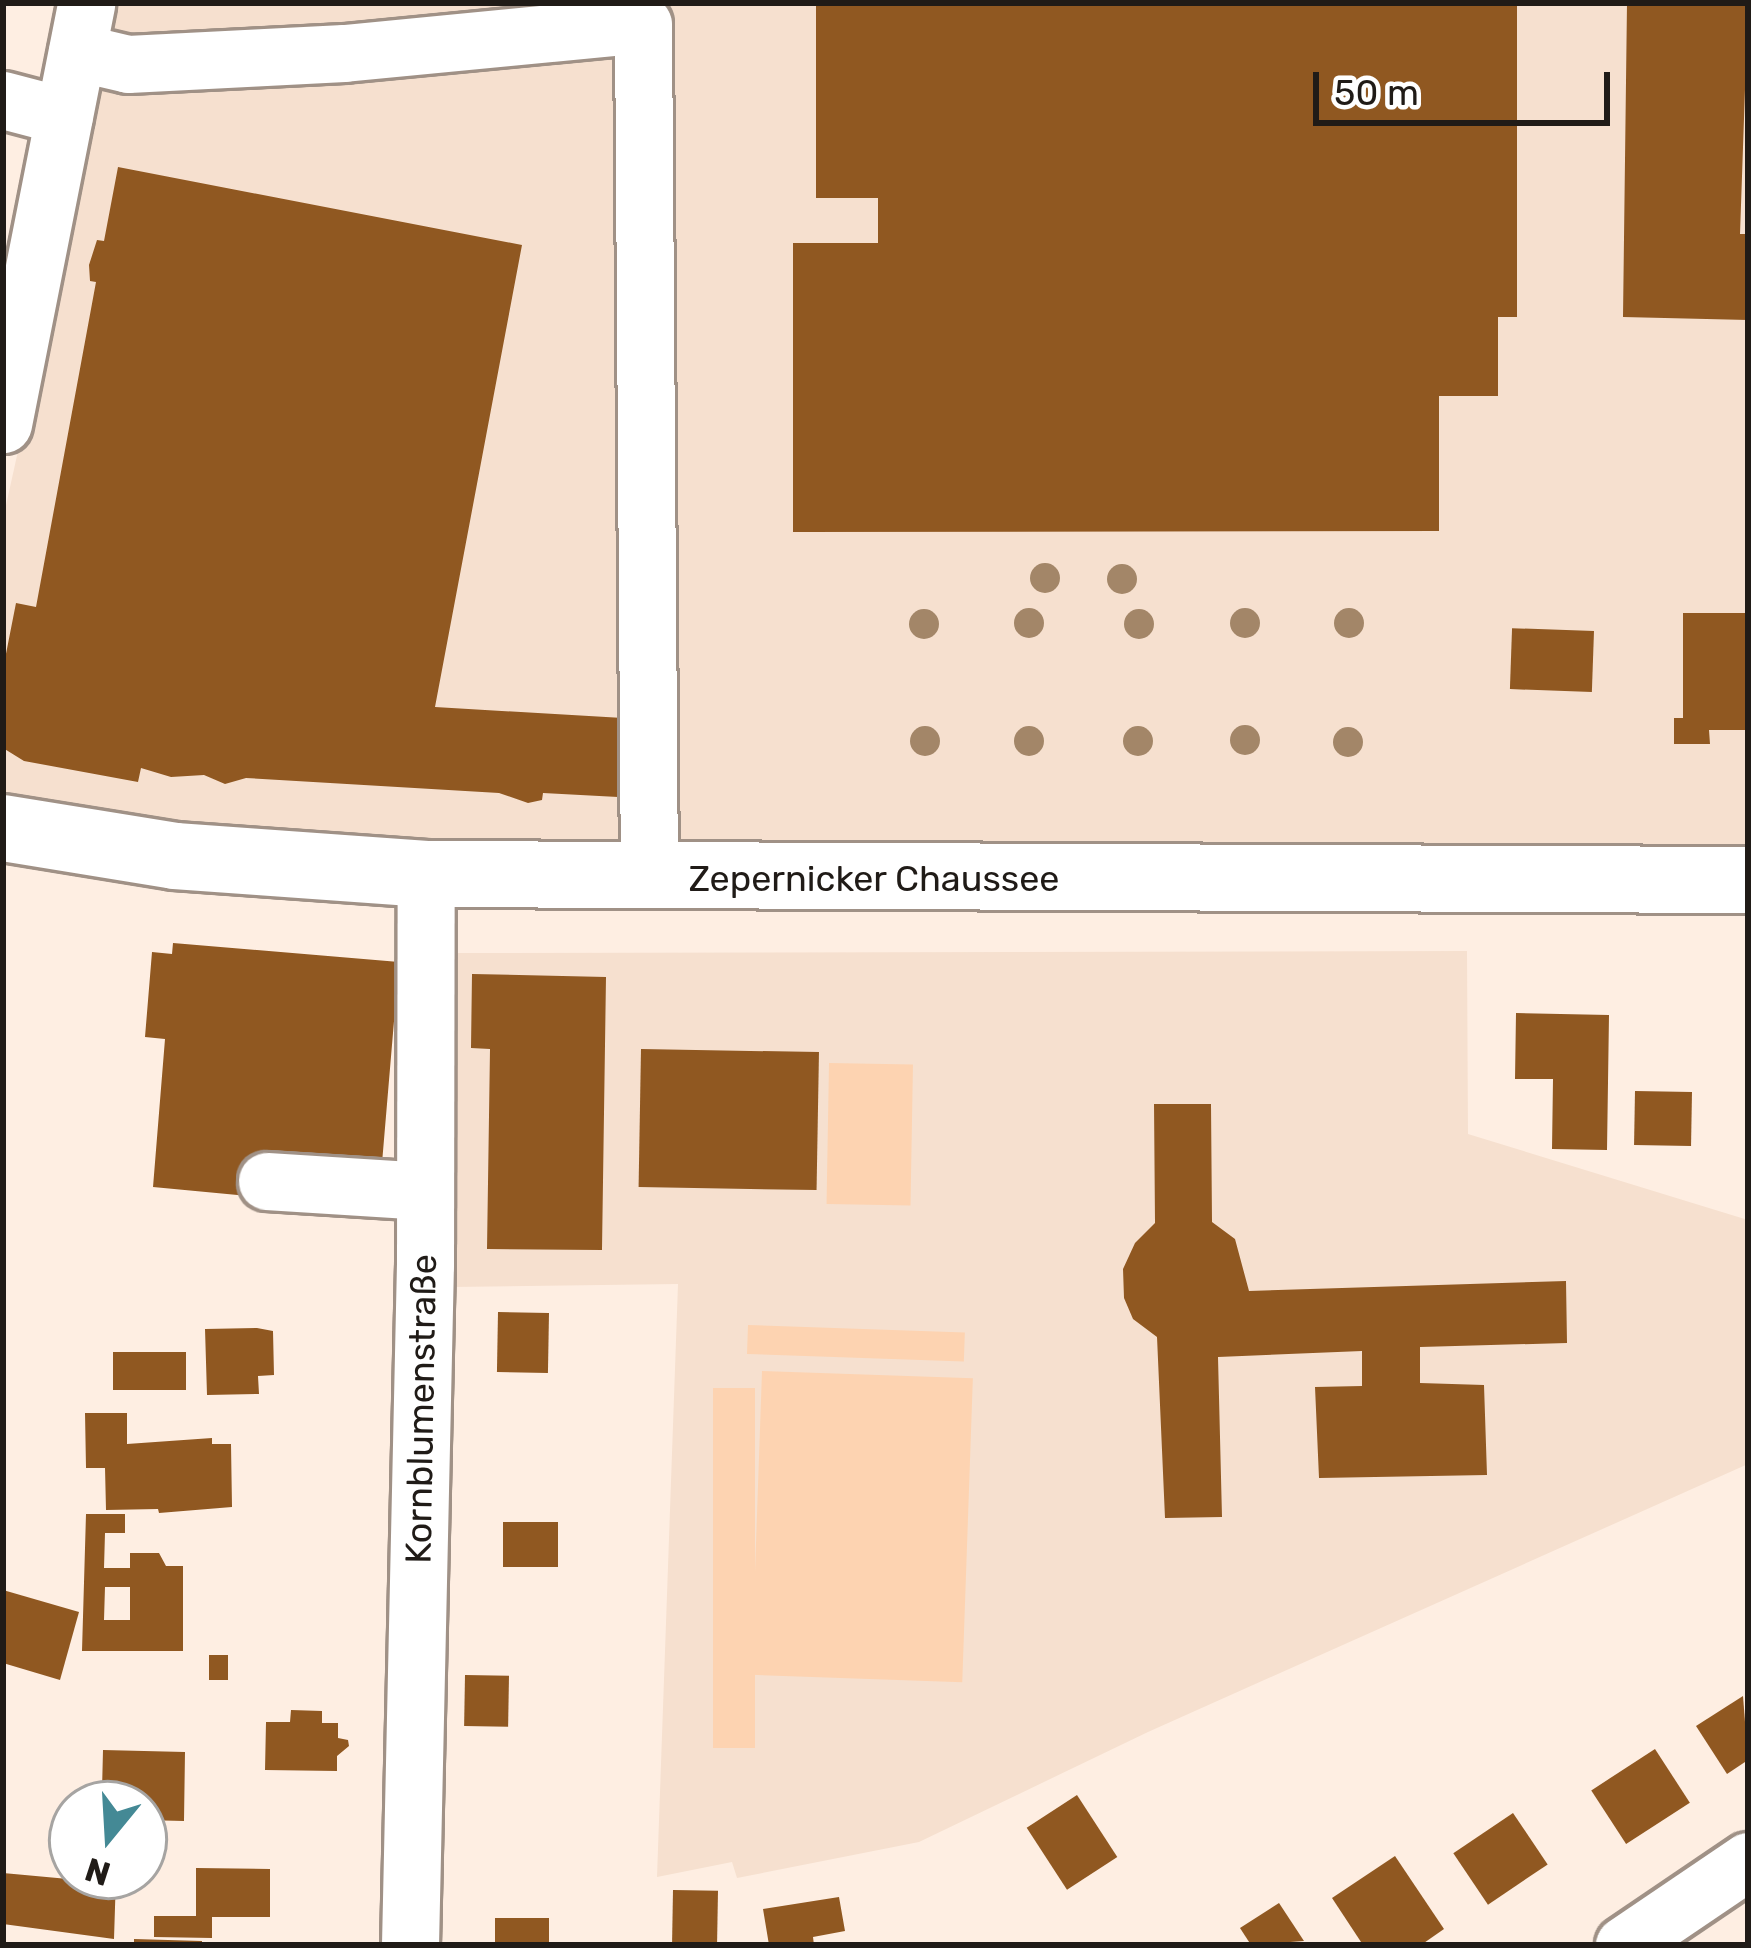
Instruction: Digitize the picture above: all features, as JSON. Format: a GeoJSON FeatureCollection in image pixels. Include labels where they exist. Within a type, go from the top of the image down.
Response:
{"type":"FeatureCollection","features":[{"type":"Feature","properties":{"kind":"main road","name":"Zepernicker Chaussee"},"geometry":{"type":"LineString","coordinates":[[3,828],[175,856],[426,874],[650,879],[1748,880]]}},
{"type":"Feature","properties":{"kind":"street"},"geometry":{"type":"LineString","coordinates":[[3,424],[81,28],[128,64],[344,53],[643,24],[650,879]]}},
{"type":"Feature","properties":{"kind":"street"},"geometry":{"type":"LineString","coordinates":[[3,100],[64,116]]}},
{"type":"Feature","properties":{"kind":"street","name":"Kornblumenstraße"},"geometry":{"type":"LineString","coordinates":[[410,1945],[425,1191],[426,874]]}},
{"type":"Feature","properties":{"kind":"street"},"geometry":{"type":"LineString","coordinates":[[267,1181],[425,1191]]}},
{"type":"Feature","properties":{"kind":"street"},"geometry":{"type":"LineString","coordinates":[[1624,1945],[1748,1861]]}},
{"type":"Feature","properties":{"kind":"shaded area"},"geometry":{"type":"Polygon","coordinates":[[[117,3],[1748,3],[1748,855],[607,854],[16,808],[3,802],[3,519],[117,3]]]}},
{"type":"Feature","properties":{"kind":"shaded area"},"geometry":{"type":"Polygon","coordinates":[[[1467,951],[1468,1134],[1748,1220],[1748,1464],[1148,1732],[919,1842],[737,1878],[732,1862],[657,1877],[678,1284],[452,1287],[457,953],[1467,951]]]}},
{"type":"Feature","properties":{"kind":"shaded area"},"geometry":{"type":"Polygon","coordinates":[[[829,1063],[913,1064],[911,1205],[827,1204],[829,1063]]]}},
{"type":"Feature","properties":{"kind":"shaded area"},"geometry":{"type":"Polygon","coordinates":[[[748,1325],[965,1333],[964,1362],[747,1354],[748,1325]]]}},
{"type":"Feature","properties":{"kind":"shaded area"},"geometry":{"type":"Polygon","coordinates":[[[762,1371],[973,1378],[962,1682],[751,1675],[762,1371]]]}},
{"type":"Feature","properties":{"kind":"shaded area"},"geometry":{"type":"Polygon","coordinates":[[[713,1388],[755,1388],[755,1748],[713,1748],[713,1388]]]}},
{"type":"Feature","properties":{"kind":"building"},"geometry":{"type":"Polygon","coordinates":[[[816,3],[1517,3],[1517,317],[1498,317],[1498,396],[1439,396],[1439,531],[793,532],[793,243],[878,243],[878,198],[816,198],[816,3]]]}},
{"type":"Feature","properties":{"kind":"building"},"geometry":{"type":"Polygon","coordinates":[[[1627,3],[1748,3],[1740,234],[1748,234],[1748,320],[1623,317],[1627,3]]]}},
{"type":"Feature","properties":{"kind":"building"},"geometry":{"type":"Polygon","coordinates":[[[118,167],[522,245],[435,707],[623,718],[618,797],[543,793],[542,800],[528,803],[499,793],[246,778],[225,784],[204,775],[171,777],[141,768],[138,782],[24,761],[3,748],[3,669],[16,603],[36,607],[96,282],[90,281],[89,265],[97,240],[104,241],[118,167]]]}},
{"type":"Feature","properties":{"kind":"building"},"geometry":{"type":"Polygon","coordinates":[[[1683,613],[1748,613],[1748,730],[1709,730],[1710,744],[1674,744],[1674,718],[1683,718],[1683,613]]]}},
{"type":"Feature","properties":{"kind":"building"},"geometry":{"type":"Polygon","coordinates":[[[1512,628],[1594,631],[1592,692],[1510,689],[1512,628]]]}},
{"type":"Feature","properties":{"kind":"building"},"geometry":{"type":"Polygon","coordinates":[[[173,943],[399,962],[381,1175],[258,1197],[153,1187],[165,1039],[145,1037],[152,952],[172,954],[173,943]]]}},
{"type":"Feature","properties":{"kind":"building"},"geometry":{"type":"Polygon","coordinates":[[[472,974],[606,977],[602,1250],[487,1249],[490,1049],[471,1048],[472,974]]]}},
{"type":"Feature","properties":{"kind":"building"},"geometry":{"type":"Polygon","coordinates":[[[1516,1013],[1609,1015],[1607,1150],[1552,1149],[1553,1079],[1515,1079],[1516,1013]]]}},
{"type":"Feature","properties":{"kind":"building"},"geometry":{"type":"Polygon","coordinates":[[[641,1049],[819,1052],[817,1190],[639,1187],[641,1049]]]}},
{"type":"Feature","properties":{"kind":"building"},"geometry":{"type":"Polygon","coordinates":[[[1635,1091],[1692,1092],[1691,1146],[1634,1145],[1635,1091]]]}},
{"type":"Feature","properties":{"kind":"building"},"geometry":{"type":"Polygon","coordinates":[[[1154,1104],[1211,1104],[1212,1222],[1235,1239],[1249,1291],[1566,1281],[1567,1343],[1420,1347],[1420,1383],[1484,1385],[1487,1475],[1319,1478],[1315,1387],[1362,1386],[1362,1351],[1218,1357],[1222,1517],[1165,1518],[1157,1337],[1133,1319],[1124,1298],[1123,1269],[1135,1243],[1155,1223],[1154,1104]]]}},
{"type":"Feature","properties":{"kind":"building"},"geometry":{"type":"Polygon","coordinates":[[[498,1312],[549,1313],[548,1373],[497,1372],[498,1312]]]}},
{"type":"Feature","properties":{"kind":"building"},"geometry":{"type":"Polygon","coordinates":[[[205,1329],[273,1331],[274,1375],[258,1376],[259,1394],[207,1395],[205,1329]]]}},
{"type":"Feature","properties":{"kind":"building"},"geometry":{"type":"Polygon","coordinates":[[[113,1352],[186,1352],[186,1390],[113,1390],[113,1352]]]}},
{"type":"Feature","properties":{"kind":"building"},"geometry":{"type":"Polygon","coordinates":[[[85,1413],[127,1413],[127,1444],[212,1438],[212,1444],[231,1444],[232,1507],[159,1513],[158,1509],[106,1510],[105,1468],[86,1468],[85,1413]]]}},
{"type":"Feature","properties":{"kind":"building"},"geometry":{"type":"Polygon","coordinates":[[[86,1514],[125,1514],[125,1533],[105,1533],[104,1568],[130,1568],[130,1553],[159,1553],[166,1566],[183,1566],[183,1651],[82,1651],[86,1514]],[[105,1587],[104,1620],[130,1620],[130,1587],[105,1587]]]}},
{"type":"Feature","properties":{"kind":"building"},"geometry":{"type":"Polygon","coordinates":[[[503,1522],[558,1522],[558,1567],[503,1567],[503,1522]]]}},
{"type":"Feature","properties":{"kind":"building"},"geometry":{"type":"Polygon","coordinates":[[[3,1590],[79,1612],[60,1680],[3,1663],[3,1590]]]}},
{"type":"Feature","properties":{"kind":"building"},"geometry":{"type":"Polygon","coordinates":[[[209,1655],[228,1655],[228,1680],[209,1680],[209,1655]]]}},
{"type":"Feature","properties":{"kind":"building"},"geometry":{"type":"Polygon","coordinates":[[[465,1675],[509,1676],[508,1727],[464,1726],[465,1675]]]}},
{"type":"Feature","properties":{"kind":"building"},"geometry":{"type":"Polygon","coordinates":[[[1743,1696],[1748,1760],[1727,1774],[1696,1726],[1743,1696]]]}},
{"type":"Feature","properties":{"kind":"building"},"geometry":{"type":"Polygon","coordinates":[[[291,1710],[322,1711],[322,1723],[338,1723],[338,1738],[348,1740],[349,1746],[337,1756],[337,1771],[265,1770],[266,1722],[290,1722],[291,1710]]]}},
{"type":"Feature","properties":{"kind":"building"},"geometry":{"type":"Polygon","coordinates":[[[1655,1749],[1690,1803],[1626,1844],[1591,1790],[1655,1749]]]}},
{"type":"Feature","properties":{"kind":"building"},"geometry":{"type":"Polygon","coordinates":[[[103,1750],[185,1752],[184,1821],[168,1821],[168,1780],[102,1780],[103,1750]]]}},
{"type":"Feature","properties":{"kind":"building"},"geometry":{"type":"Polygon","coordinates":[[[1077,1795],[1117,1857],[1067,1890],[1027,1828],[1077,1795]]]}},
{"type":"Feature","properties":{"kind":"building"},"geometry":{"type":"Polygon","coordinates":[[[1513,1813],[1548,1864],[1488,1905],[1453,1853],[1513,1813]]]}},
{"type":"Feature","properties":{"kind":"building"},"geometry":{"type":"Polygon","coordinates":[[[1395,1856],[1444,1929],[1421,1945],[1363,1945],[1332,1898],[1395,1856]]]}},
{"type":"Feature","properties":{"kind":"building"},"geometry":{"type":"Polygon","coordinates":[[[196,1868],[270,1869],[270,1917],[212,1917],[212,1938],[154,1937],[154,1916],[196,1916],[196,1868]]]}},
{"type":"Feature","properties":{"kind":"building"},"geometry":{"type":"Polygon","coordinates":[[[3,1873],[48,1877],[48,1900],[115,1900],[114,1939],[3,1924],[3,1873]]]}},
{"type":"Feature","properties":{"kind":"building"},"geometry":{"type":"Polygon","coordinates":[[[673,1890],[718,1891],[717,1945],[672,1945],[673,1890]]]}},
{"type":"Feature","properties":{"kind":"building"},"geometry":{"type":"Polygon","coordinates":[[[839,1897],[845,1931],[813,1937],[814,1945],[769,1945],[763,1909],[839,1897]]]}},
{"type":"Feature","properties":{"kind":"building"},"geometry":{"type":"Polygon","coordinates":[[[1279,1903],[1304,1941],[1251,1945],[1240,1928],[1279,1903]]]}},
{"type":"Feature","properties":{"kind":"building"},"geometry":{"type":"Polygon","coordinates":[[[495,1918],[549,1918],[549,1945],[495,1945],[495,1918]]]}},
{"type":"Feature","properties":{"kind":"building"},"geometry":{"type":"Polygon","coordinates":[[[134,1939],[202,1941],[202,1945],[134,1945],[134,1939]]]}}]}
